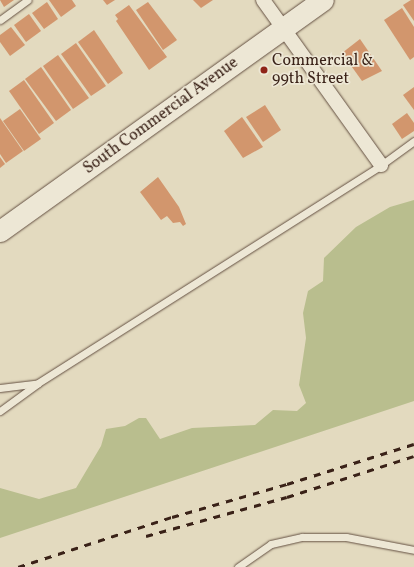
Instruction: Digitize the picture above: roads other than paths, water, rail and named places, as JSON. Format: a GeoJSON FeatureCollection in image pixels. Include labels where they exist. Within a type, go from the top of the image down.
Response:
{"type":"FeatureCollection","features":[{"type":"Feature","properties":{"kind":"main road","name":"South Commercial Avenue"},"geometry":{"type":"LineString","coordinates":[[0,231],[323,0]]}},
{"type":"Feature","properties":{"kind":"street"},"geometry":{"type":"LineString","coordinates":[[263,0],[381,165]]}},
{"type":"Feature","properties":{"kind":"lane"},"geometry":{"type":"LineString","coordinates":[[0,20],[28,0]]}},
{"type":"Feature","properties":{"kind":"lane"},"geometry":{"type":"LineString","coordinates":[[0,412],[38,383],[381,165],[414,141]]}},
{"type":"Feature","properties":{"kind":"lane"},"geometry":{"type":"LineString","coordinates":[[0,388],[38,383]]}},
{"type":"Feature","properties":{"kind":"lane"},"geometry":{"type":"LineString","coordinates":[[238,567],[271,544],[302,537],[346,537],[414,550]]}},
{"type":"Feature","properties":{"kind":"railway"},"geometry":{"type":"LineString","coordinates":[[18,567],[172,517],[287,484],[414,444]]}},
{"type":"Feature","properties":{"kind":"railway"},"geometry":{"type":"LineString","coordinates":[[146,536],[287,497],[414,456]]}},
{"type":"Feature","properties":{"kind":"place","name":"Commercial & 99th Street"},"geometry":{"type":"Point","coordinates":[264,70]}}]}
